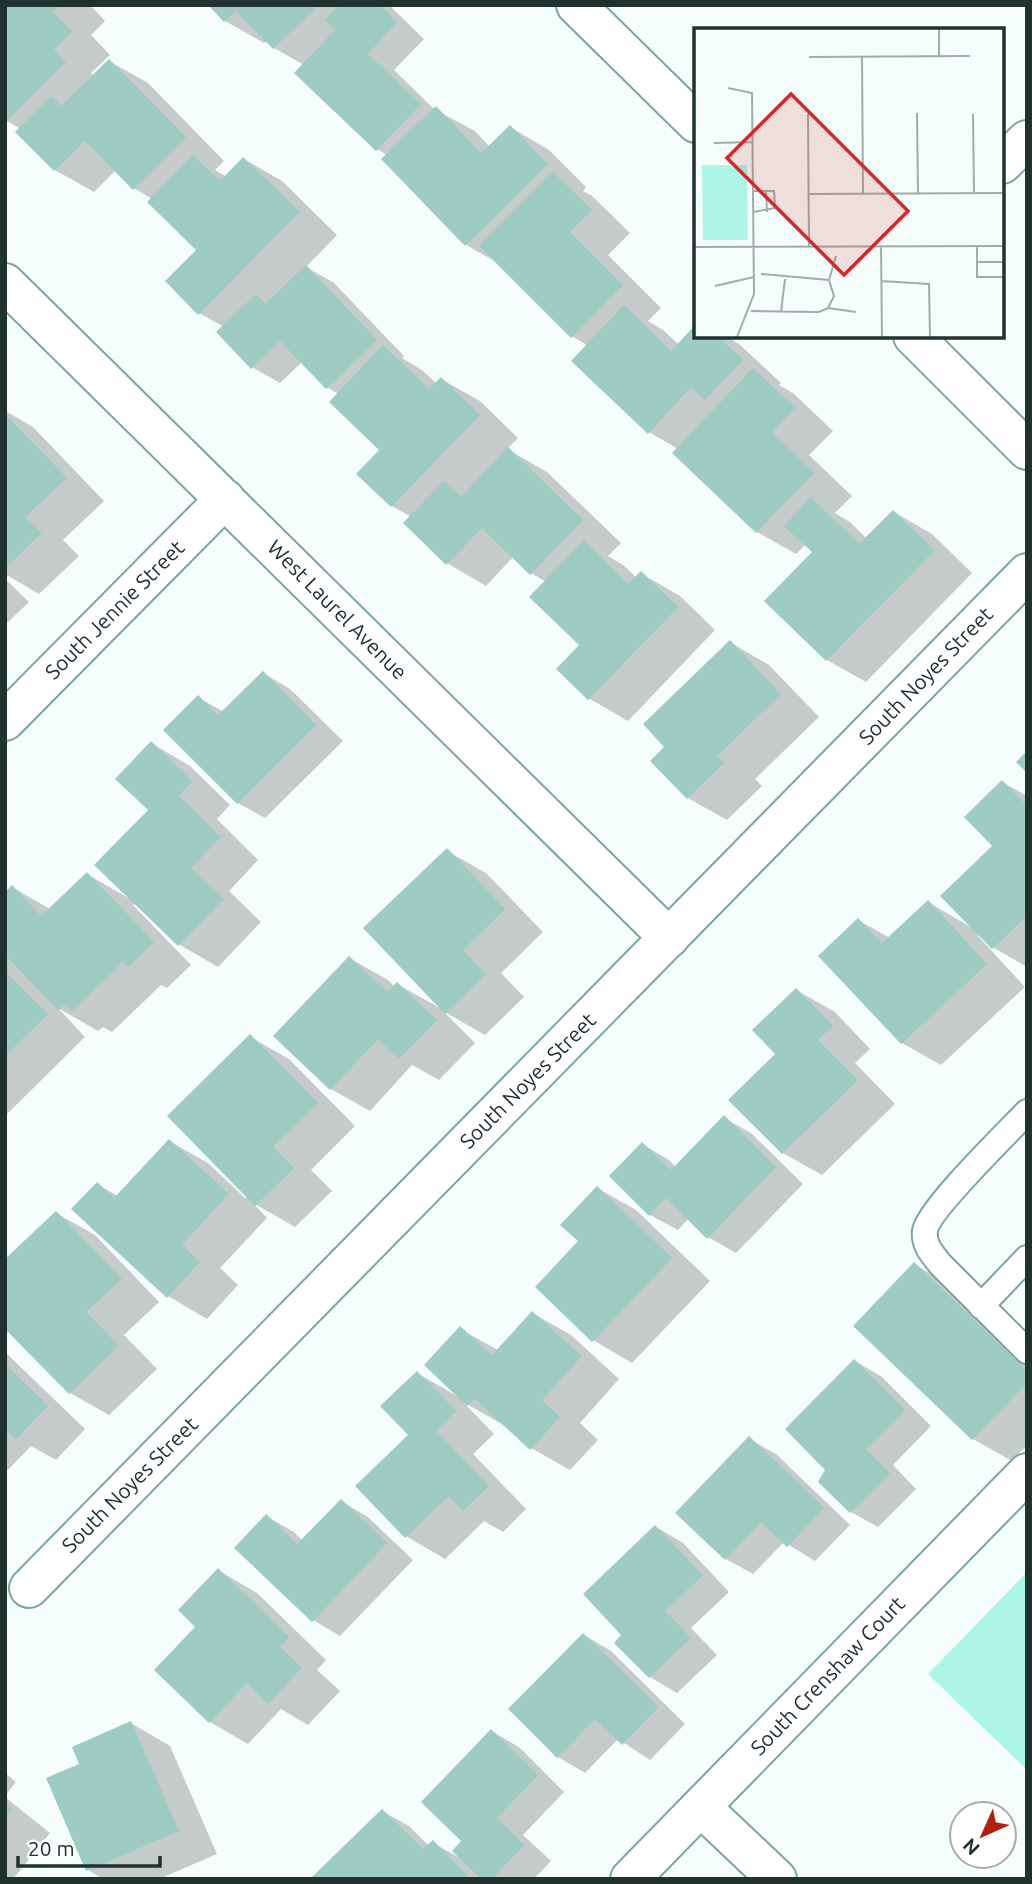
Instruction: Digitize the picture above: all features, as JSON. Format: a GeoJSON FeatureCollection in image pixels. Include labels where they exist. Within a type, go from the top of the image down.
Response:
{"type":"FeatureCollection","features":[{"type":"Feature","properties":{"kind":"street"},"geometry":{"type":"LineString","coordinates":[[576,5],[694,121]]}},
{"type":"Feature","properties":{"kind":"street"},"geometry":{"type":"LineString","coordinates":[[1004,162],[1027,140]]}},
{"type":"Feature","properties":{"kind":"street","name":"West Laurel Avenue"},"geometry":{"type":"LineString","coordinates":[[5,283],[669,938]]}},
{"type":"Feature","properties":{"kind":"street"},"geometry":{"type":"LineString","coordinates":[[915,338],[1027,450]]}},
{"type":"Feature","properties":{"kind":"street","name":"South Jennie Street"},"geometry":{"type":"LineString","coordinates":[[5,721],[225,499]]}},
{"type":"Feature","properties":{"kind":"street","name":"South Noyes Street"},"geometry":{"type":"LineString","coordinates":[[29,1588],[1027,573]]}},
{"type":"Feature","properties":{"kind":"street","name":"South Crenshaw Court"},"geometry":{"type":"LineString","coordinates":[[630,1879],[1027,1473]]}},
{"type":"Feature","properties":{"kind":"street"},"geometry":{"type":"LineString","coordinates":[[701,1807],[777,1879]]}},
{"type":"Feature","properties":{"kind":"lane"},"geometry":{"type":"LineString","coordinates":[[1027,1112],[942,1203],[927,1222],[925,1230],[929,1250],[1027,1351]]}},
{"type":"Feature","properties":{"kind":"lane"},"geometry":{"type":"LineString","coordinates":[[981,1306],[1027,1258]]}},
{"type":"Feature","properties":{"kind":"green space"},"geometry":{"type":"Polygon","coordinates":[[[1027,1572],[1027,1770],[928,1674],[1027,1572]]]}},
{"type":"Feature","properties":{"kind":"building"},"geometry":{"type":"Polygon","coordinates":[[[5,5],[60,5],[53,12],[72,31],[54,50],[66,62],[5,123],[5,5]]]}},
{"type":"Feature","properties":{"kind":"building"},"geometry":{"type":"Polygon","coordinates":[[[208,5],[319,5],[273,49],[236,11],[224,22],[208,5]]]}},
{"type":"Feature","properties":{"kind":"building"},"geometry":{"type":"Polygon","coordinates":[[[339,5],[380,5],[397,22],[368,54],[421,104],[376,151],[294,73],[335,30],[325,20],[339,5]]]}},
{"type":"Feature","properties":{"kind":"building"},"geometry":{"type":"Polygon","coordinates":[[[109,59],[186,137],[133,190],[85,141],[54,171],[15,132],[51,96],[61,106],[109,59]]]}},
{"type":"Feature","properties":{"kind":"building"},"geometry":{"type":"Polygon","coordinates":[[[436,106],[481,153],[510,125],[548,164],[465,246],[381,159],[436,106]]]}},
{"type":"Feature","properties":{"kind":"building"},"geometry":{"type":"Polygon","coordinates":[[[193,155],[220,181],[243,157],[300,212],[198,315],[165,281],[196,250],[147,202],[193,155]]]}},
{"type":"Feature","properties":{"kind":"building"},"geometry":{"type":"Polygon","coordinates":[[[553,172],[592,210],[570,232],[623,285],[571,338],[479,246],[553,172]]]}},
{"type":"Feature","properties":{"kind":"building"},"geometry":{"type":"Polygon","coordinates":[[[306,265],[377,340],[326,389],[280,341],[251,369],[216,332],[256,294],[265,304],[306,265]]]}},
{"type":"Feature","properties":{"kind":"building"},"geometry":{"type":"Polygon","coordinates":[[[624,305],[671,351],[694,326],[694,338],[720,338],[743,360],[705,400],[691,387],[648,434],[571,361],[624,305]]]}},
{"type":"Feature","properties":{"kind":"building"},"geometry":{"type":"Polygon","coordinates":[[[383,345],[429,389],[441,377],[480,415],[391,507],[356,474],[379,450],[329,402],[383,345]]]}},
{"type":"Feature","properties":{"kind":"building"},"geometry":{"type":"Polygon","coordinates":[[[753,368],[795,408],[772,432],[814,473],[756,533],[672,453],[753,368]]]}},
{"type":"Feature","properties":{"kind":"building"},"geometry":{"type":"Polygon","coordinates":[[[5,414],[67,478],[25,517],[42,533],[5,568],[5,414]]]}},
{"type":"Feature","properties":{"kind":"building"},"geometry":{"type":"Polygon","coordinates":[[[508,447],[583,520],[530,575],[482,528],[446,565],[403,523],[444,481],[461,497],[508,447]]]}},
{"type":"Feature","properties":{"kind":"building"},"geometry":{"type":"Polygon","coordinates":[[[811,497],[859,544],[893,510],[935,550],[826,661],[764,601],[812,552],[784,526],[811,497]]]}},
{"type":"Feature","properties":{"kind":"building"},"geometry":{"type":"Polygon","coordinates":[[[584,540],[628,584],[641,571],[678,607],[588,700],[556,669],[579,645],[529,597],[584,540]]]}},
{"type":"Feature","properties":{"kind":"building"},"geometry":{"type":"Polygon","coordinates":[[[730,640],[781,694],[717,756],[724,763],[687,799],[650,761],[664,747],[643,724],[730,640]]]}},
{"type":"Feature","properties":{"kind":"building"},"geometry":{"type":"Polygon","coordinates":[[[263,671],[316,725],[237,804],[163,730],[198,695],[218,715],[263,671]]]}},
{"type":"Feature","properties":{"kind":"building"},"geometry":{"type":"Polygon","coordinates":[[[151,741],[192,781],[179,796],[221,837],[191,868],[224,899],[178,946],[94,865],[148,810],[115,779],[151,741]]]}},
{"type":"Feature","properties":{"kind":"building"},"geometry":{"type":"Polygon","coordinates":[[[1027,751],[1027,773],[1016,762],[1027,751]]]}},
{"type":"Feature","properties":{"kind":"building"},"geometry":{"type":"Polygon","coordinates":[[[1002,780],[1027,806],[1027,916],[992,949],[940,896],[992,846],[964,817],[1002,780]]]}},
{"type":"Feature","properties":{"kind":"building"},"geometry":{"type":"Polygon","coordinates":[[[447,848],[505,909],[463,950],[486,974],[445,1014],[363,928],[447,848]]]}},
{"type":"Feature","properties":{"kind":"building"},"geometry":{"type":"Polygon","coordinates":[[[87,872],[154,942],[128,967],[123,962],[72,1011],[65,1004],[58,1010],[5,955],[5,892],[12,885],[41,916],[87,872]]]}},
{"type":"Feature","properties":{"kind":"building"},"geometry":{"type":"Polygon","coordinates":[[[928,900],[987,964],[901,1044],[818,956],[858,918],[882,943],[928,900]]]}},
{"type":"Feature","properties":{"kind":"building"},"geometry":{"type":"Polygon","coordinates":[[[349,956],[387,992],[397,982],[437,1020],[399,1059],[378,1039],[330,1090],[273,1036],[349,956]]]}},
{"type":"Feature","properties":{"kind":"building"},"geometry":{"type":"Polygon","coordinates":[[[5,971],[48,1014],[5,1056],[5,971]]]}},
{"type":"Feature","properties":{"kind":"building"},"geometry":{"type":"Polygon","coordinates":[[[796,988],[833,1026],[818,1040],[858,1080],[782,1154],[728,1100],[775,1054],[752,1030],[796,988]]]}},
{"type":"Feature","properties":{"kind":"building"},"geometry":{"type":"Polygon","coordinates":[[[250,1034],[318,1103],[273,1147],[294,1168],[255,1206],[167,1116],[250,1034]]]}},
{"type":"Feature","properties":{"kind":"building"},"geometry":{"type":"Polygon","coordinates":[[[724,1115],[776,1167],[707,1239],[666,1198],[649,1216],[609,1176],[642,1142],[671,1170],[724,1115]]]}},
{"type":"Feature","properties":{"kind":"building"},"geometry":{"type":"Polygon","coordinates":[[[169,1139],[229,1194],[182,1245],[200,1262],[167,1298],[71,1209],[97,1182],[114,1198],[169,1139]]]}},
{"type":"Feature","properties":{"kind":"building"},"geometry":{"type":"Polygon","coordinates":[[[597,1186],[672,1258],[592,1342],[535,1287],[578,1241],[560,1225],[597,1186]]]}},
{"type":"Feature","properties":{"kind":"building"},"geometry":{"type":"Polygon","coordinates":[[[56,1211],[122,1279],[86,1312],[119,1346],[69,1394],[5,1329],[5,1259],[56,1211]]]}},
{"type":"Feature","properties":{"kind":"building"},"geometry":{"type":"Polygon","coordinates":[[[914,1262],[1027,1371],[1027,1383],[972,1440],[853,1326],[914,1262]]]}},
{"type":"Feature","properties":{"kind":"building"},"geometry":{"type":"Polygon","coordinates":[[[532,1311],[582,1356],[542,1400],[560,1417],[530,1450],[475,1399],[467,1406],[424,1365],[460,1326],[492,1355],[532,1311]]]}},
{"type":"Feature","properties":{"kind":"building"},"geometry":{"type":"Polygon","coordinates":[[[854,1359],[905,1410],[866,1449],[890,1473],[850,1513],[818,1482],[825,1470],[785,1429],[854,1359]]]}},
{"type":"Feature","properties":{"kind":"building"},"geometry":{"type":"Polygon","coordinates":[[[5,1364],[48,1406],[16,1439],[5,1429],[5,1364]]]}},
{"type":"Feature","properties":{"kind":"building"},"geometry":{"type":"Polygon","coordinates":[[[417,1371],[456,1411],[436,1431],[489,1486],[463,1511],[449,1496],[405,1538],[355,1486],[408,1435],[380,1406],[417,1371]]]}},
{"type":"Feature","properties":{"kind":"building"},"geometry":{"type":"Polygon","coordinates":[[[749,1436],[824,1508],[787,1547],[761,1522],[725,1560],[675,1513],[749,1436]]]}},
{"type":"Feature","properties":{"kind":"building"},"geometry":{"type":"Polygon","coordinates":[[[341,1499],[387,1543],[312,1622],[234,1548],[266,1514],[297,1544],[341,1499]]]}},
{"type":"Feature","properties":{"kind":"building"},"geometry":{"type":"Polygon","coordinates":[[[655,1525],[703,1575],[665,1611],[691,1638],[649,1678],[614,1643],[621,1635],[583,1594],[655,1525]]]}},
{"type":"Feature","properties":{"kind":"building"},"geometry":{"type":"Polygon","coordinates":[[[218,1568],[289,1637],[280,1647],[302,1668],[268,1704],[247,1683],[209,1723],[154,1670],[195,1627],[178,1610],[218,1568]]]}},
{"type":"Feature","properties":{"kind":"building"},"geometry":{"type":"Polygon","coordinates":[[[583,1633],[659,1707],[622,1745],[595,1719],[557,1758],[508,1709],[583,1633]]]}},
{"type":"Feature","properties":{"kind":"building"},"geometry":{"type":"Polygon","coordinates":[[[131,1721],[179,1831],[86,1871],[46,1778],[79,1764],[72,1747],[131,1721]]]}},
{"type":"Feature","properties":{"kind":"building"},"geometry":{"type":"Polygon","coordinates":[[[491,1729],[538,1775],[497,1818],[524,1845],[492,1879],[481,1879],[452,1851],[461,1841],[421,1802],[491,1729]]]}},
{"type":"Feature","properties":{"kind":"building"},"geometry":{"type":"Polygon","coordinates":[[[5,1804],[12,1809],[5,1818],[5,1804]]]}},
{"type":"Feature","properties":{"kind":"building"},"geometry":{"type":"Polygon","coordinates":[[[382,1809],[423,1849],[433,1840],[467,1875],[463,1879],[313,1879],[312,1877],[382,1809]]]}}]}
